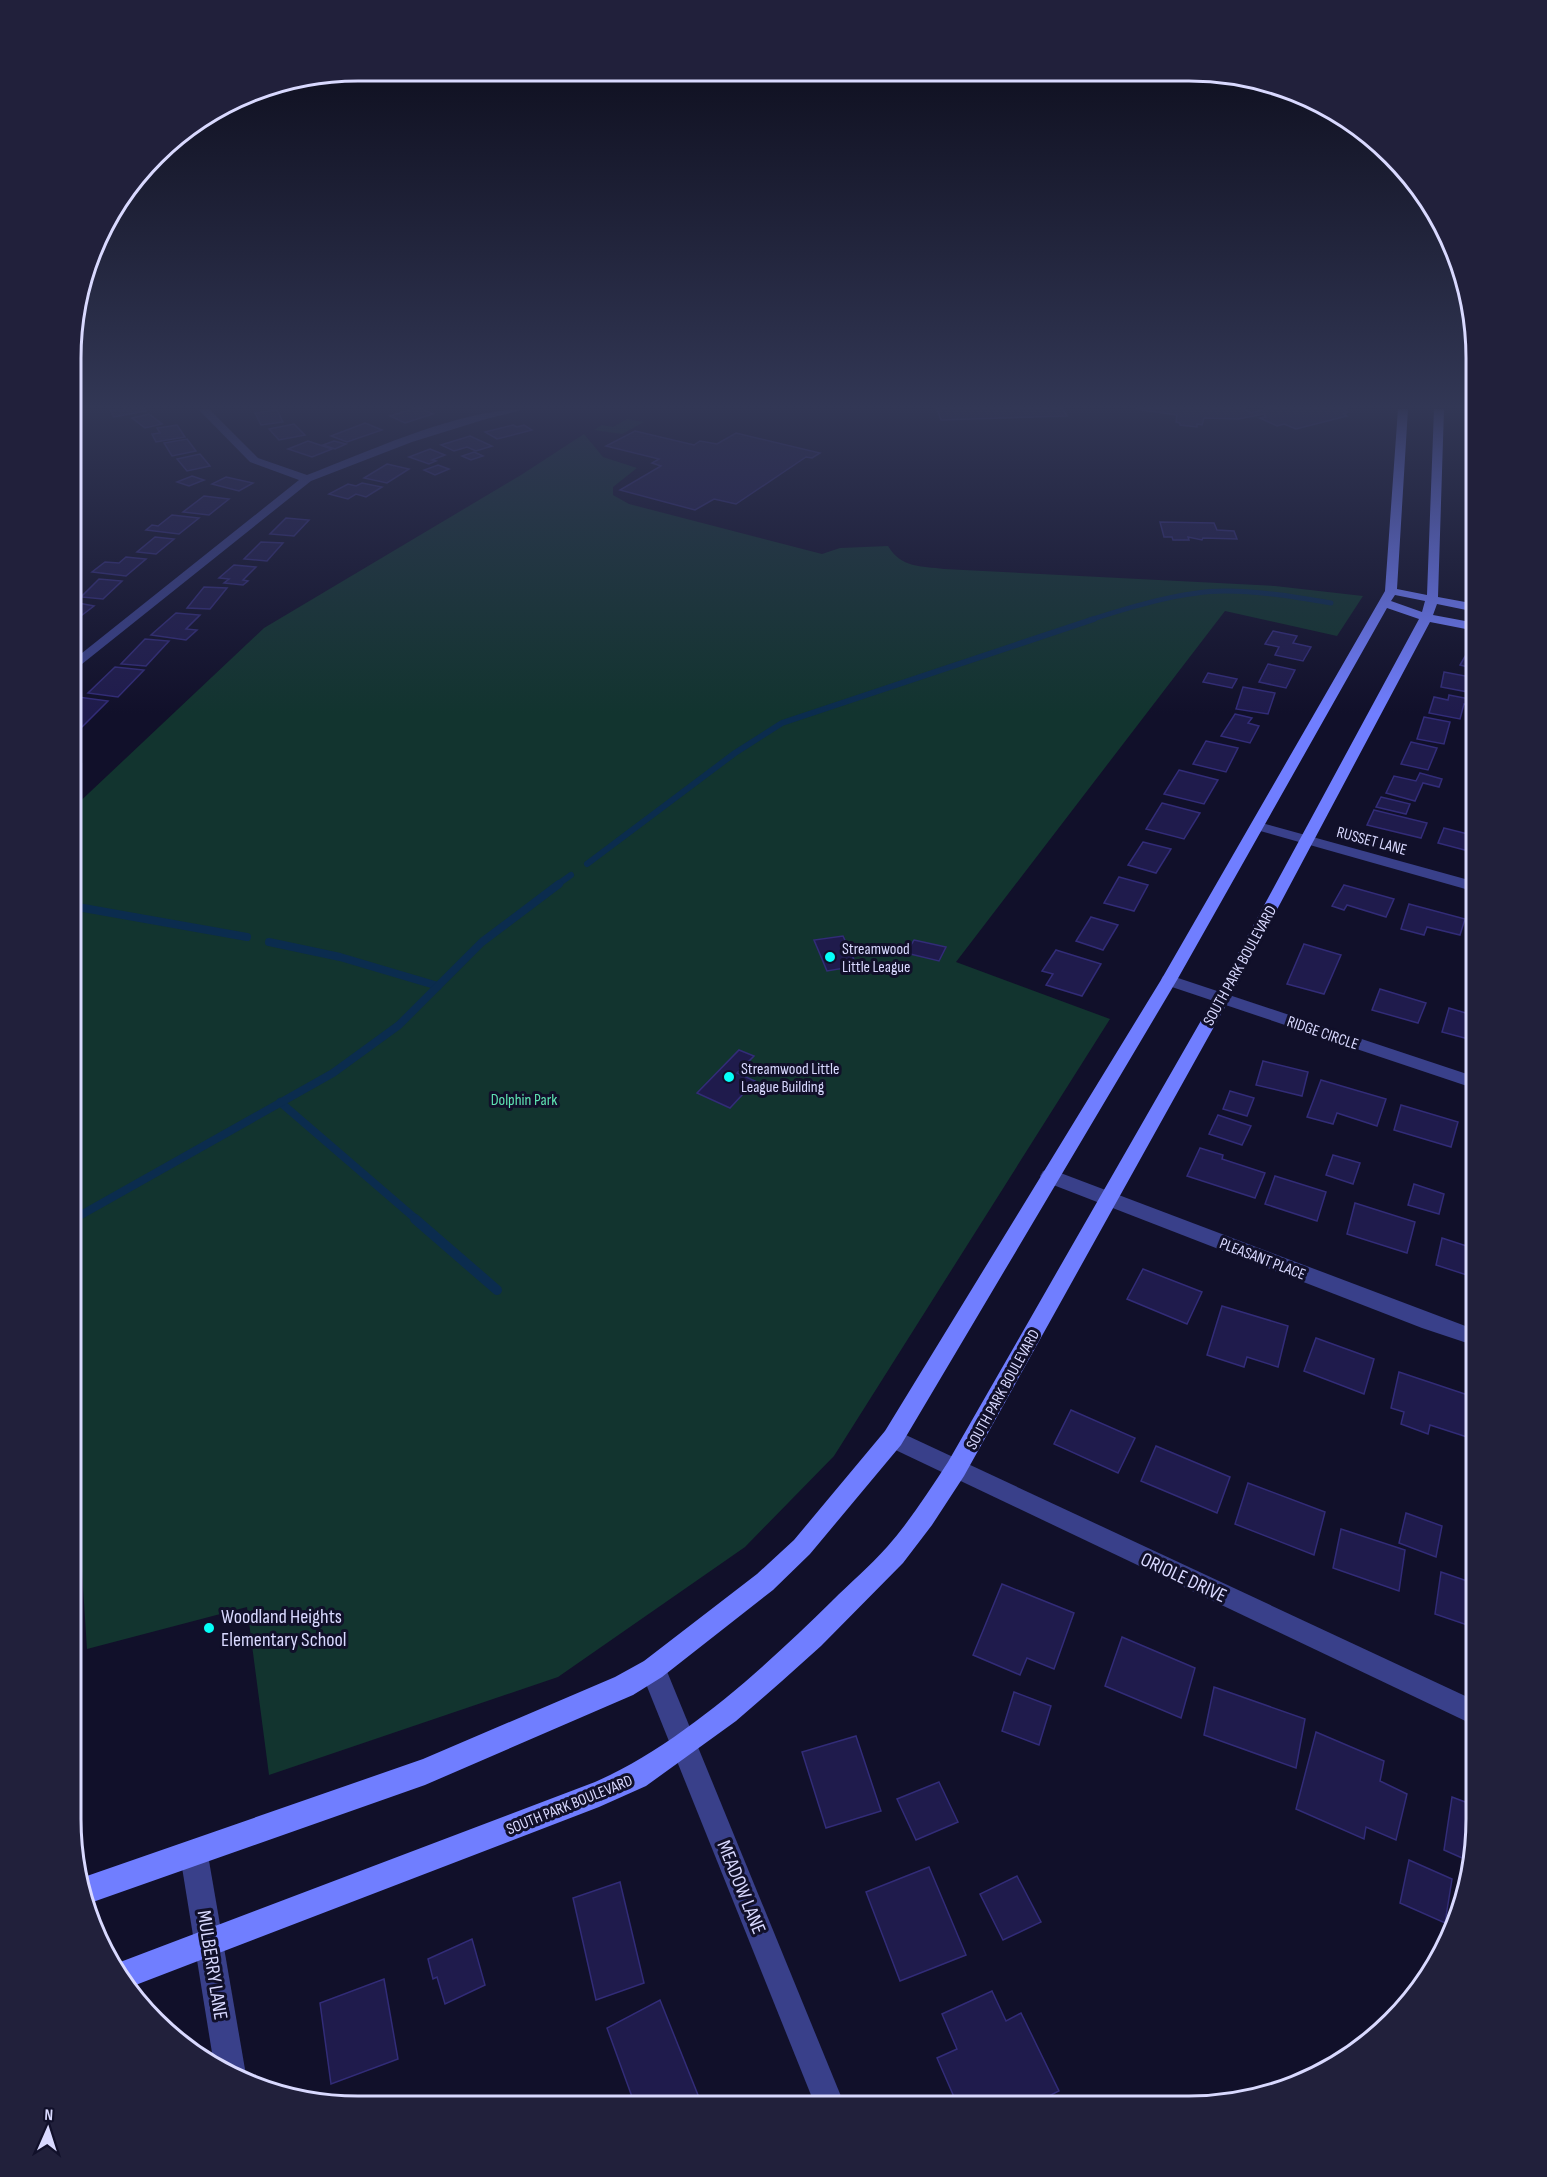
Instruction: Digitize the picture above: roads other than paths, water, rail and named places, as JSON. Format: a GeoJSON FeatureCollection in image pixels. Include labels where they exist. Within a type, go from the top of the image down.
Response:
{"type":"FeatureCollection","features":[{"type":"Feature","properties":{"kind":"street"},"geometry":{"type":"LineString","coordinates":[[81,661],[268,511]]}},
{"type":"Feature","properties":{"kind":"street"},"geometry":{"type":"LineString","coordinates":[[90,1889],[194,1855],[425,1772],[624,1686],[654,1670],[765,1582],[802,1547],[893,1438],[1169,980],[1258,826],[1387,597],[1394,511]]}},
{"type":"Feature","properties":{"kind":"street","name":"SOUTH PARK BOULEVARD"},"geometry":{"type":"LineString","coordinates":[[128,1973],[599,1794],[637,1777],[727,1712],[773,1673],[896,1555],[956,1469],[1222,998],[1425,617],[1432,600],[1435,511]]}},
{"type":"Feature","properties":{"kind":"street"},"geometry":{"type":"LineString","coordinates":[[1387,597],[1432,600],[1466,606]]}},
{"type":"Feature","properties":{"kind":"street"},"geometry":{"type":"LineString","coordinates":[[1387,597],[1425,617],[1466,625]]}},
{"type":"Feature","properties":{"kind":"street","name":"RUSSET LANE"},"geometry":{"type":"LineString","coordinates":[[1258,826],[1466,884]]}},
{"type":"Feature","properties":{"kind":"street","name":"RIDGE CIRCLE"},"geometry":{"type":"LineString","coordinates":[[1169,980],[1466,1080]]}},
{"type":"Feature","properties":{"kind":"street","name":"PLEASANT PLACE"},"geometry":{"type":"LineString","coordinates":[[1050,1176],[1466,1335]]}},
{"type":"Feature","properties":{"kind":"street","name":"ORIOLE DRIVE"},"geometry":{"type":"LineString","coordinates":[[893,1438],[1466,1708]]}},
{"type":"Feature","properties":{"kind":"street","name":"MEADOW LANE"},"geometry":{"type":"LineString","coordinates":[[654,1670],[826,2096]]}},
{"type":"Feature","properties":{"kind":"street","name":"MULBERRY LANE"},"geometry":{"type":"LineString","coordinates":[[194,1855],[229,2064]]}},
{"type":"Feature","properties":{"kind":"waterway"},"geometry":{"type":"LineString","coordinates":[[1090,620],[1157,601],[1209,592],[1265,593],[1331,603]]}},
{"type":"Feature","properties":{"kind":"waterway"},"geometry":{"type":"LineString","coordinates":[[587,864],[735,753],[782,723],[1094,619]]}},
{"type":"Feature","properties":{"kind":"waterway"},"geometry":{"type":"LineString","coordinates":[[557,885],[571,875]]}},
{"type":"Feature","properties":{"kind":"waterway"},"geometry":{"type":"LineString","coordinates":[[438,986],[482,942],[559,884]]}},
{"type":"Feature","properties":{"kind":"waterway"},"geometry":{"type":"LineString","coordinates":[[81,908],[247,937]]}},
{"type":"Feature","properties":{"kind":"waterway"},"geometry":{"type":"LineString","coordinates":[[269,942],[340,957],[438,986]]}},
{"type":"Feature","properties":{"kind":"waterway"},"geometry":{"type":"LineString","coordinates":[[281,1103],[333,1073],[399,1025],[438,986]]}},
{"type":"Feature","properties":{"kind":"waterway"},"geometry":{"type":"LineString","coordinates":[[81,1215],[281,1103]]}},
{"type":"Feature","properties":{"kind":"waterway"},"geometry":{"type":"LineString","coordinates":[[281,1103],[417,1220]]}},
{"type":"Feature","properties":{"kind":"waterway"},"geometry":{"type":"LineString","coordinates":[[415,1219],[497,1290]]}},
{"type":"Feature","properties":{"kind":"place","name":"Streamwood Little League"},"geometry":{"type":"Point","coordinates":[830,957]}},
{"type":"Feature","properties":{"kind":"place","name":"Streamwood Little League Building"},"geometry":{"type":"Point","coordinates":[729,1077]}},
{"type":"Feature","properties":{"kind":"place","name":"Woodland Heights Elementary School"},"geometry":{"type":"Point","coordinates":[209,1628]}},
{"type":"Feature","properties":{"kind":"park label","name":"Dolphin Park"},"geometry":{"type":"Point","coordinates":[524,1099]}}]}
